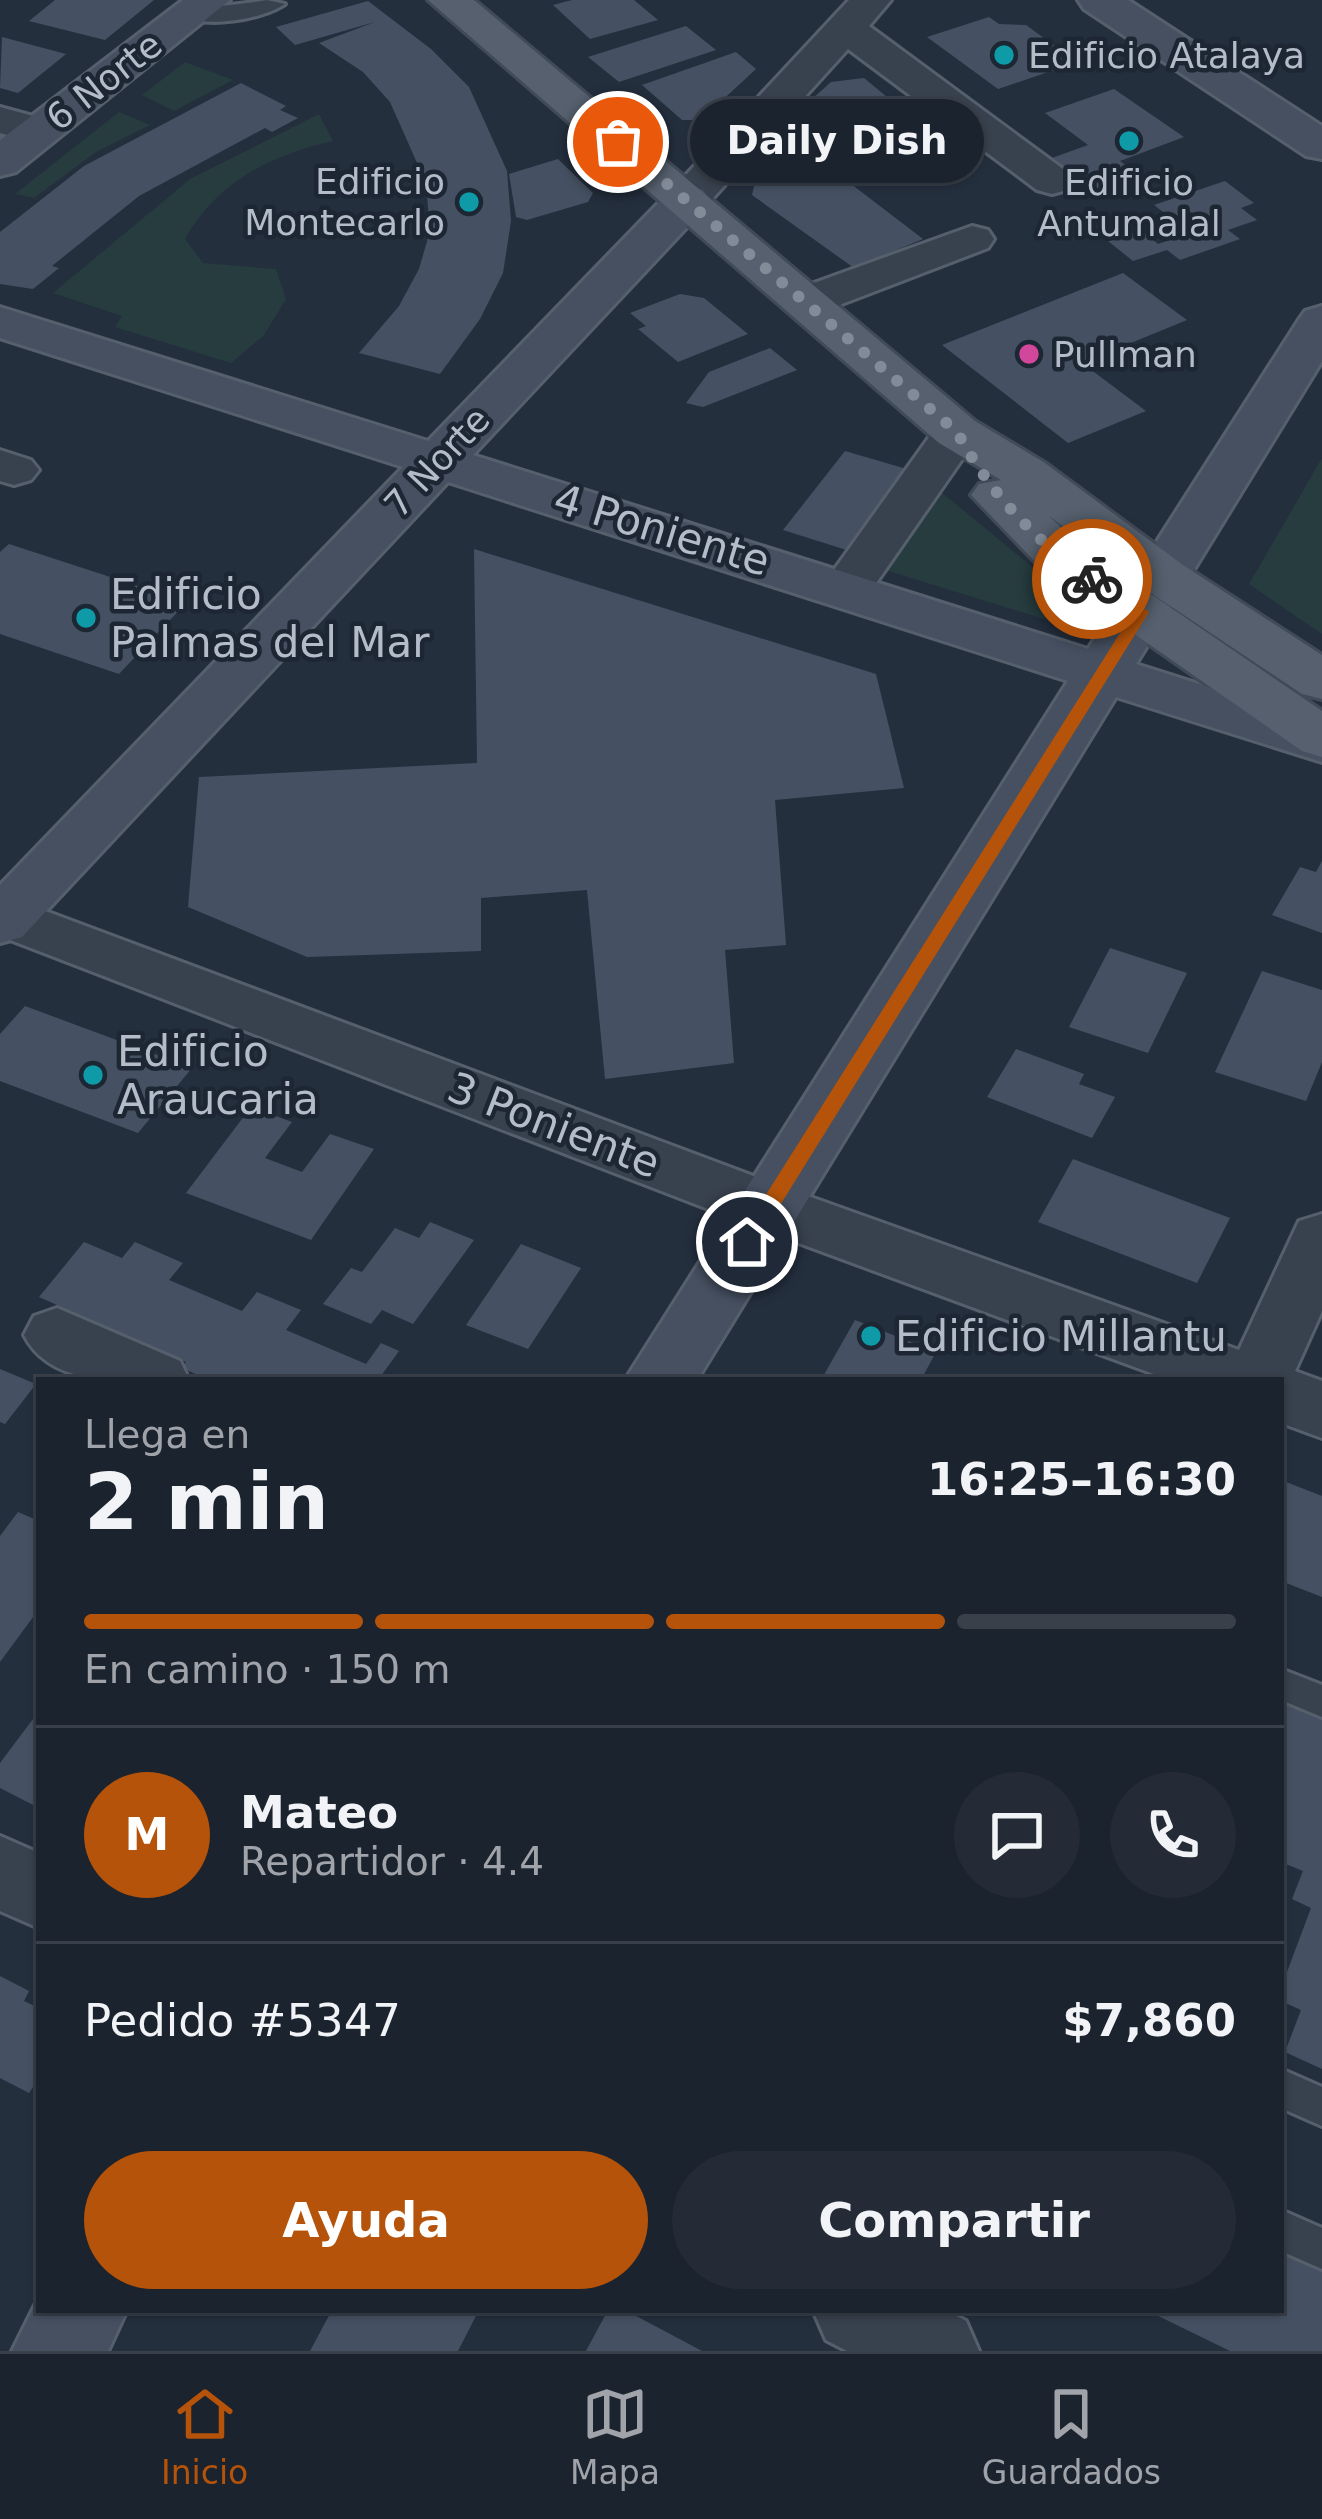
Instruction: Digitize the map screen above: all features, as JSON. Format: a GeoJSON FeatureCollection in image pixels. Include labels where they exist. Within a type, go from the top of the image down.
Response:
{"type":"FeatureCollection","features":[{"type":"Feature","properties":{"kind":"main road"},"geometry":{"type":"LineString","coordinates":[[447,1],[957,432],[986,485],[1063,560],[1152,595],[1322,681]]}},
{"type":"Feature","properties":{"kind":"main road"},"geometry":{"type":"LineString","coordinates":[[1152,595],[1322,740]]}},
{"type":"Feature","properties":{"kind":"street"},"geometry":{"type":"LineString","coordinates":[[1099,0],[1322,146]]}},
{"type":"Feature","properties":{"kind":"street","name":"6 Norte"},"geometry":{"type":"LineString","coordinates":[[0,162],[20,125],[200,7]]}},
{"type":"Feature","properties":{"kind":"street"},"geometry":{"type":"LineString","coordinates":[[858,14],[1052,181]]}},
{"type":"Feature","properties":{"kind":"street","name":"7 Norte"},"geometry":{"type":"LineString","coordinates":[[2,917],[687,200],[858,14]]}},
{"type":"Feature","properties":{"kind":"street"},"geometry":{"type":"LineString","coordinates":[[805,302],[971,239]]}},
{"type":"Feature","properties":{"kind":"street"},"geometry":{"type":"LineString","coordinates":[[662,1377],[1322,321]]}},
{"type":"Feature","properties":{"kind":"street","name":"4 Poniente"},"geometry":{"type":"LineString","coordinates":[[0,322],[1322,740]]}},
{"type":"Feature","properties":{"kind":"street"},"geometry":{"type":"LineString","coordinates":[[847,588],[957,432]]}},
{"type":"Feature","properties":{"kind":"street","name":"3 Poniente"},"geometry":{"type":"LineString","coordinates":[[2,917],[769,1207],[1238,1377]]}},
{"type":"Feature","properties":{"kind":"street"},"geometry":{"type":"LineString","coordinates":[[1259,1377],[1322,1239]]}},
{"type":"Feature","properties":{"kind":"street"},"geometry":{"type":"LineString","coordinates":[[57,1336],[149,1377]]}},
{"type":"Feature","properties":{"kind":"street"},"geometry":{"type":"LineString","coordinates":[[1284,1395],[1322,1410]]}},
{"type":"Feature","properties":{"kind":"street"},"geometry":{"type":"LineString","coordinates":[[0,1872],[36,1890]]}},
{"type":"Feature","properties":{"kind":"street"},"geometry":{"type":"LineString","coordinates":[[57,2351],[80,2313]]}},
{"type":"Feature","properties":{"kind":"street"},"geometry":{"type":"LineString","coordinates":[[862,2313],[936,2351]]}},
{"type":"Feature","properties":{"kind":"lane"},"geometry":{"type":"LineString","coordinates":[[200,7],[241,13],[275,4]]}},
{"type":"Feature","properties":{"kind":"lane"},"geometry":{"type":"LineString","coordinates":[[1284,1685],[1322,1701]]}},
{"type":"Feature","properties":{"kind":"lane"},"geometry":{"type":"LineString","coordinates":[[1284,2089],[1322,2107]]}},
{"type":"Feature","properties":{"kind":"lane"},"geometry":{"type":"LineString","coordinates":[[1284,2231],[1322,2249]]}},
{"type":"Feature","properties":{"kind":"green space"},"geometry":{"type":"Polygon","coordinates":[[[185,62],[233,80],[174,111],[142,95],[185,62]]]}},
{"type":"Feature","properties":{"kind":"green space"},"geometry":{"type":"Polygon","coordinates":[[[119,112],[150,125],[96,152],[34,198],[15,194],[119,112]]]}},
{"type":"Feature","properties":{"kind":"green space"},"geometry":{"type":"Polygon","coordinates":[[[319,114],[333,141],[288,154],[248,174],[213,202],[185,239],[203,263],[276,269],[286,299],[264,335],[231,363],[115,327],[122,316],[53,293],[190,179],[319,114]]]}},
{"type":"Feature","properties":{"kind":"green space"},"geometry":{"type":"Polygon","coordinates":[[[1322,458],[1322,634],[1249,584],[1322,458]]]}},
{"type":"Feature","properties":{"kind":"green space"},"geometry":{"type":"Polygon","coordinates":[[[941,492],[1080,606],[1073,618],[1057,623],[882,569],[941,492]]]}},
{"type":"Feature","properties":{"kind":"pier"},"geometry":{"type":"Polygon","coordinates":[[[1249,0],[1283,0],[1322,24],[1322,49],[1249,0]]]}},
{"type":"Feature","properties":{"kind":"building"},"geometry":{"type":"Polygon","coordinates":[[[55,0],[154,0],[105,40],[29,21],[55,0]]]}},
{"type":"Feature","properties":{"kind":"building"},"geometry":{"type":"Polygon","coordinates":[[[572,0],[634,0],[658,20],[590,39],[553,5],[572,0]]]}},
{"type":"Feature","properties":{"kind":"building","name":"Edificio Montecarlo"},"geometry":{"type":"Polygon","coordinates":[[[368,1],[431,49],[469,87],[507,171],[511,221],[503,273],[480,319],[440,374],[359,353],[399,306],[419,269],[430,231],[426,183],[390,102],[363,72],[319,43],[375,22],[295,45],[276,27],[368,1]]]}},
{"type":"Feature","properties":{"kind":"building","name":"Edificio Atalaya"},"geometry":{"type":"Polygon","coordinates":[[[989,17],[999,24],[1026,25],[1059,49],[1052,51],[1062,59],[1049,63],[1057,69],[998,89],[927,37],[989,17]]]}},
{"type":"Feature","properties":{"kind":"building"},"geometry":{"type":"Polygon","coordinates":[[[686,26],[716,50],[619,82],[588,57],[686,26]]]}},
{"type":"Feature","properties":{"kind":"building"},"geometry":{"type":"Polygon","coordinates":[[[2,37],[66,54],[18,93],[0,88],[2,37]]]}},
{"type":"Feature","properties":{"kind":"building"},"geometry":{"type":"Polygon","coordinates":[[[736,52],[756,69],[701,120],[682,120],[642,85],[736,52]]]}},
{"type":"Feature","properties":{"kind":"building"},"geometry":{"type":"Polygon","coordinates":[[[864,78],[910,116],[851,131],[812,99],[831,82],[864,78]]]}},
{"type":"Feature","properties":{"kind":"building"},"geometry":{"type":"Polygon","coordinates":[[[241,83],[286,106],[280,110],[298,118],[272,132],[265,128],[139,196],[52,266],[59,268],[33,289],[0,284],[0,232],[84,166],[241,83]]]}},
{"type":"Feature","properties":{"kind":"building","name":"Edificio Antumalal"},"geometry":{"type":"Polygon","coordinates":[[[1114,89],[1184,137],[1120,161],[1146,180],[1104,195],[1052,158],[1088,145],[1045,113],[1114,89]]]}},
{"type":"Feature","properties":{"kind":"building"},"geometry":{"type":"Polygon","coordinates":[[[936,130],[970,157],[907,179],[873,151],[936,130]]]}},
{"type":"Feature","properties":{"kind":"building"},"geometry":{"type":"Polygon","coordinates":[[[785,157],[825,164],[923,239],[854,268],[752,195],[759,165],[785,157]]]}},
{"type":"Feature","properties":{"kind":"building"},"geometry":{"type":"Polygon","coordinates":[[[558,159],[593,193],[588,202],[527,220],[516,217],[509,174],[558,159]]]}},
{"type":"Feature","properties":{"kind":"building"},"geometry":{"type":"Polygon","coordinates":[[[1225,181],[1254,203],[1241,208],[1257,220],[1228,230],[1240,239],[1180,260],[1167,250],[1133,261],[1108,241],[1141,230],[1158,244],[1210,226],[1191,212],[1171,218],[1154,205],[1225,181]]]}},
{"type":"Feature","properties":{"kind":"building","name":"Pullman"},"geometry":{"type":"Polygon","coordinates":[[[1123,273],[1187,320],[1082,363],[1146,411],[1068,443],[942,345],[1123,273]]]}},
{"type":"Feature","properties":{"kind":"building"},"geometry":{"type":"Polygon","coordinates":[[[680,294],[704,298],[748,334],[678,362],[638,329],[646,326],[630,313],[680,294]]]}},
{"type":"Feature","properties":{"kind":"building"},"geometry":{"type":"Polygon","coordinates":[[[770,348],[797,370],[703,407],[686,403],[709,372],[770,348]]]}},
{"type":"Feature","properties":{"kind":"building"},"geometry":{"type":"Polygon","coordinates":[[[845,451],[917,472],[856,553],[783,530],[845,451]]]}},
{"type":"Feature","properties":{"kind":"building","name":"Edificio Palmas del Mar"},"geometry":{"type":"Polygon","coordinates":[[[9,544],[187,602],[119,674],[0,634],[0,552],[9,544]]]}},
{"type":"Feature","properties":{"kind":"building"},"geometry":{"type":"Polygon","coordinates":[[[474,549],[876,674],[904,788],[775,800],[786,945],[725,950],[734,1063],[605,1079],[587,890],[481,898],[481,951],[307,957],[188,907],[199,777],[477,763],[474,549]]]}},
{"type":"Feature","properties":{"kind":"building"},"geometry":{"type":"Polygon","coordinates":[[[1322,861],[1322,933],[1272,915],[1300,867],[1316,872],[1322,861]]]}},
{"type":"Feature","properties":{"kind":"building"},"geometry":{"type":"Polygon","coordinates":[[[1110,948],[1187,973],[1148,1053],[1069,1027],[1110,948]]]}},
{"type":"Feature","properties":{"kind":"building"},"geometry":{"type":"Polygon","coordinates":[[[1262,971],[1322,990],[1322,1062],[1306,1101],[1215,1072],[1262,971]]]}},
{"type":"Feature","properties":{"kind":"building","name":"Edificio Araucaria"},"geometry":{"type":"Polygon","coordinates":[[[25,1006],[192,1068],[138,1133],[0,1081],[0,1034],[25,1006]]]}},
{"type":"Feature","properties":{"kind":"building"},"geometry":{"type":"Polygon","coordinates":[[[1016,1049],[1084,1074],[1079,1084],[1115,1097],[1092,1138],[987,1097],[1016,1049]]]}},
{"type":"Feature","properties":{"kind":"building"},"geometry":{"type":"Polygon","coordinates":[[[251,1107],[292,1122],[265,1158],[302,1172],[330,1134],[374,1149],[311,1240],[186,1193],[251,1107]]]}},
{"type":"Feature","properties":{"kind":"building"},"geometry":{"type":"Polygon","coordinates":[[[1073,1159],[1230,1218],[1197,1283],[1038,1222],[1073,1159]]]}},
{"type":"Feature","properties":{"kind":"building"},"geometry":{"type":"Polygon","coordinates":[[[430,1222],[474,1240],[413,1324],[382,1310],[371,1324],[323,1304],[351,1268],[362,1272],[395,1228],[419,1238],[430,1222]]]}},
{"type":"Feature","properties":{"kind":"building"},"geometry":{"type":"Polygon","coordinates":[[[84,1242],[122,1258],[135,1242],[183,1263],[169,1280],[242,1311],[257,1292],[301,1310],[286,1330],[366,1364],[381,1343],[399,1351],[380,1377],[202,1377],[182,1368],[186,1362],[135,1339],[129,1347],[60,1316],[66,1309],[39,1297],[84,1242]]]}},
{"type":"Feature","properties":{"kind":"building"},"geometry":{"type":"Polygon","coordinates":[[[521,1244],[581,1268],[528,1349],[466,1325],[521,1244]]]}},
{"type":"Feature","properties":{"kind":"building","name":"Edificio Millantu"},"geometry":{"type":"Polygon","coordinates":[[[855,1320],[936,1352],[923,1377],[823,1377],[855,1320]]]}},
{"type":"Feature","properties":{"kind":"building"},"geometry":{"type":"Polygon","coordinates":[[[0,1369],[36,1384],[5,1424],[0,1422],[0,1369]]]}},
{"type":"Feature","properties":{"kind":"building"},"geometry":{"type":"Polygon","coordinates":[[[1284,1481],[1322,1496],[1322,1597],[1284,1582],[1284,1481]]]}},
{"type":"Feature","properties":{"kind":"building"},"geometry":{"type":"Polygon","coordinates":[[[18,1512],[36,1520],[36,1613],[0,1662],[0,1536],[18,1512]]]}},
{"type":"Feature","properties":{"kind":"building"},"geometry":{"type":"Polygon","coordinates":[[[1284,1698],[1322,1715],[1322,2069],[1285,2052],[1301,2010],[1284,2002],[1284,1980],[1311,1908],[1292,1899],[1303,1871],[1284,1863],[1284,1698]]]}},
{"type":"Feature","properties":{"kind":"building"},"geometry":{"type":"Polygon","coordinates":[[[36,1715],[36,1806],[0,1788],[0,1763],[36,1715]]]}},
{"type":"Feature","properties":{"kind":"building"},"geometry":{"type":"Polygon","coordinates":[[[0,1976],[29,1991],[24,2001],[36,2007],[36,2082],[29,2093],[0,2078],[0,1976]]]}},
{"type":"Feature","properties":{"kind":"building"},"geometry":{"type":"Polygon","coordinates":[[[1284,2253],[1322,2272],[1322,2351],[1230,2351],[1152,2313],[1284,2313],[1284,2253]]]}},
{"type":"Feature","properties":{"kind":"building"},"geometry":{"type":"Polygon","coordinates":[[[330,2313],[477,2313],[458,2351],[310,2351],[330,2313]]]}},
{"type":"Feature","properties":{"kind":"building"},"geometry":{"type":"Polygon","coordinates":[[[606,2313],[631,2313],[702,2351],[586,2351],[606,2313]]]}},
{"type":"Feature","properties":{"kind":"way so far"},"geometry":{"type":"LineString","coordinates":[[618,142],[957,432],[986,485],[1063,560],[1092,579]]}},
{"type":"Feature","properties":{"kind":"place","name":"Edificio Atalaya"},"geometry":{"type":"Point","coordinates":[1004,55]}},
{"type":"Feature","properties":{"kind":"place","name":"Edificio Antumalal"},"geometry":{"type":"Point","coordinates":[1129,141]}},
{"type":"Feature","properties":{"kind":"place","name":"Daily Dish"},"geometry":{"type":"Point","coordinates":[618,142]}},
{"type":"Feature","properties":{"kind":"place","name":"Edificio Montecarlo"},"geometry":{"type":"Point","coordinates":[469,202]}},
{"type":"Feature","properties":{"kind":"place","name":"Pullman"},"geometry":{"type":"Point","coordinates":[1029,354]}},
{"type":"Feature","properties":{"kind":"place","name":"Edificio Palmas del Mar"},"geometry":{"type":"Point","coordinates":[86,618]}},
{"type":"Feature","properties":{"kind":"place","name":"Edificio Araucaria"},"geometry":{"type":"Point","coordinates":[93,1075]}},
{"type":"Feature","properties":{"kind":"place","name":"Edificio Millantu"},"geometry":{"type":"Point","coordinates":[871,1336]}},
{"type":"Feature","properties":{"kind":"route"},"geometry":{"type":"LineString","coordinates":[[747,1242],[1141,612],[1092,579]]}}]}
